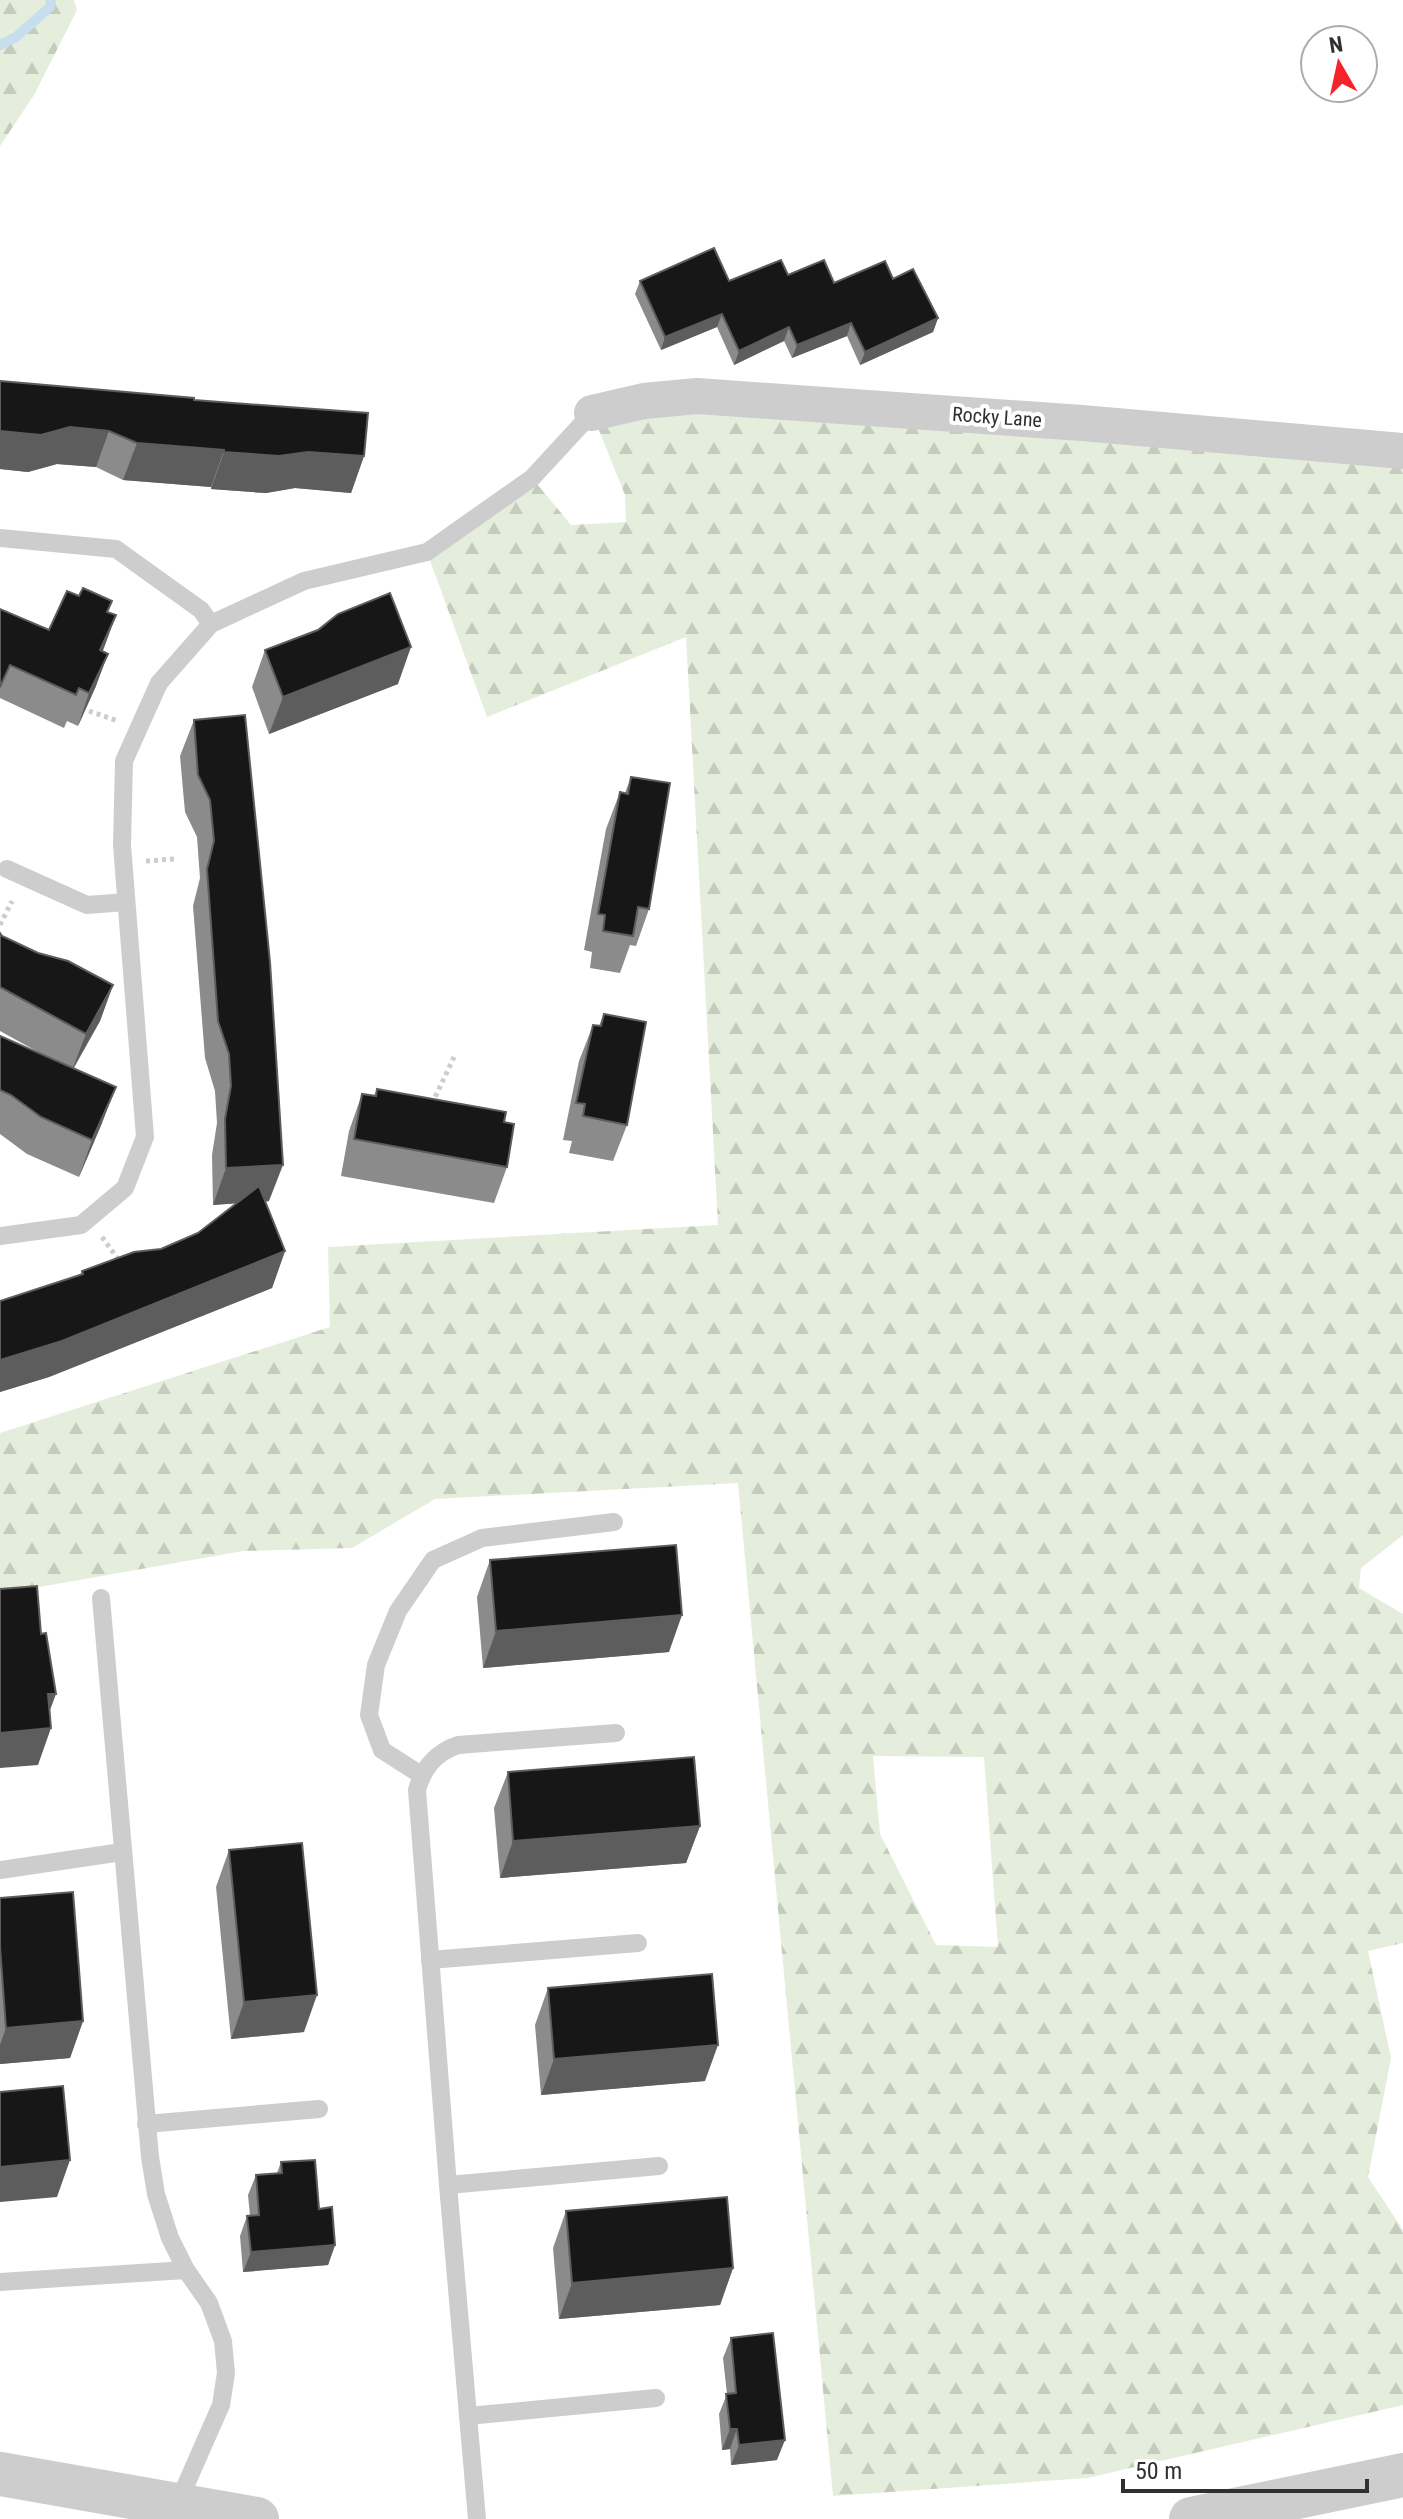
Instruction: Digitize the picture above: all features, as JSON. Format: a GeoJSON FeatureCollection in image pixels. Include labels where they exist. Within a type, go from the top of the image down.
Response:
{"type":"FeatureCollection","features":[{"type":"Feature","properties":{"kind":"street","name":"Rocky Lane"},"geometry":{"type":"LineString","coordinates":[[592,413],[644,401],[697,396],[1082,423],[1403,451]]}},
{"type":"Feature","properties":{"kind":"street"},"geometry":{"type":"LineString","coordinates":[[0,2474],[257,2519]]}},
{"type":"Feature","properties":{"kind":"street"},"geometry":{"type":"LineString","coordinates":[[1191,2519],[1403,2475]]}},
{"type":"Feature","properties":{"kind":"lane"},"geometry":{"type":"LineString","coordinates":[[0,1235],[81,1225],[125,1188],[145,1137],[122,845],[124,761],[159,683],[211,624],[304,581],[427,552],[532,478],[592,413]]}},
{"type":"Feature","properties":{"kind":"lane"},"geometry":{"type":"LineString","coordinates":[[0,538],[116,549],[201,610],[211,624]]}},
{"type":"Feature","properties":{"kind":"lane"},"geometry":{"type":"LineString","coordinates":[[7,869],[87,905],[126,902]]}},
{"type":"Feature","properties":{"kind":"lane"},"geometry":{"type":"LineString","coordinates":[[421,1775],[382,1750],[369,1715],[376,1665],[398,1611],[433,1560],[482,1538],[614,1522]]}},
{"type":"Feature","properties":{"kind":"lane"},"geometry":{"type":"LineString","coordinates":[[101,1598],[146,2124],[156,2194],[170,2238],[186,2270],[209,2303],[223,2341],[226,2373],[221,2405],[177,2505]]}},
{"type":"Feature","properties":{"kind":"lane"},"geometry":{"type":"LineString","coordinates":[[477,2519],[417,1790],[421,1775],[432,1759],[458,1745],[616,1733]]}},
{"type":"Feature","properties":{"kind":"lane"},"geometry":{"type":"LineString","coordinates":[[0,1870],[122,1852]]}},
{"type":"Feature","properties":{"kind":"lane"},"geometry":{"type":"LineString","coordinates":[[430,1960],[638,1943]]}},
{"type":"Feature","properties":{"kind":"lane"},"geometry":{"type":"LineString","coordinates":[[146,2124],[319,2109]]}},
{"type":"Feature","properties":{"kind":"lane"},"geometry":{"type":"LineString","coordinates":[[448,2185],[659,2166]]}},
{"type":"Feature","properties":{"kind":"lane"},"geometry":{"type":"LineString","coordinates":[[0,2282],[186,2270]]}},
{"type":"Feature","properties":{"kind":"lane"},"geometry":{"type":"LineString","coordinates":[[468,2416],[656,2398]]}},
{"type":"Feature","properties":{"kind":"path"},"geometry":{"type":"LineString","coordinates":[[89,711],[119,722]]}},
{"type":"Feature","properties":{"kind":"path"},"geometry":{"type":"LineString","coordinates":[[141,862],[174,859]]}},
{"type":"Feature","properties":{"kind":"path"},"geometry":{"type":"LineString","coordinates":[[0,925],[12,901]]}},
{"type":"Feature","properties":{"kind":"path"},"geometry":{"type":"LineString","coordinates":[[430,1108],[455,1055]]}},
{"type":"Feature","properties":{"kind":"path"},"geometry":{"type":"LineString","coordinates":[[99,1233],[118,1259]]}},
{"type":"Feature","properties":{"kind":"green space"},"geometry":{"type":"Polygon","coordinates":[[[0,0],[74,0],[77,10],[34,95],[0,146],[0,0]]]}},
{"type":"Feature","properties":{"kind":"green space"},"geometry":{"type":"Polygon","coordinates":[[[644,401],[1403,451],[1403,1535],[1361,1568],[1359,1588],[1403,1614],[1403,1943],[1368,1951],[1391,2058],[1368,2177],[1403,2230],[1403,2405],[1087,2478],[833,2496],[738,1483],[435,1499],[352,1548],[243,1551],[0,1594],[0,1433],[330,1327],[328,1247],[718,1225],[686,637],[487,717],[427,552],[532,478],[571,525],[626,522],[625,495],[592,413],[644,401]],[[873,1756],[880,1834],[936,1945],[998,1947],[984,1757],[873,1756]]]}},
{"type":"Feature","properties":{"kind":"building"},"geometry":{"type":"Polygon","coordinates":[[[714,248],[729,281],[781,260],[788,275],[824,260],[834,283],[885,261],[893,279],[913,269],[938,318],[865,352],[851,323],[797,345],[789,327],[739,351],[722,314],[665,337],[640,281],[714,248]]]}},
{"type":"Feature","properties":{"kind":"building"},"geometry":{"type":"Polygon","coordinates":[[[0,381],[368,413],[364,456],[308,452],[279,456],[224,452],[137,443],[109,431],[70,427],[41,435],[0,431],[0,381]]]}},
{"type":"Feature","properties":{"kind":"building"},"geometry":{"type":"Polygon","coordinates":[[[83,588],[112,601],[107,612],[116,615],[100,650],[108,654],[89,693],[79,688],[76,695],[10,665],[0,687],[0,609],[49,630],[67,591],[79,596],[83,588]]]}},
{"type":"Feature","properties":{"kind":"building"},"geometry":{"type":"Polygon","coordinates":[[[390,593],[411,647],[283,697],[265,650],[318,630],[338,614],[390,593]]]}},
{"type":"Feature","properties":{"kind":"building"},"geometry":{"type":"Polygon","coordinates":[[[245,715],[270,962],[283,1165],[226,1168],[225,1119],[231,1086],[229,1054],[218,1021],[207,869],[214,841],[210,800],[198,775],[194,720],[245,715]]]}},
{"type":"Feature","properties":{"kind":"building"},"geometry":{"type":"Polygon","coordinates":[[[631,777],[670,783],[649,909],[638,907],[633,936],[603,931],[605,915],[598,914],[620,792],[628,794],[631,777]]]}},
{"type":"Feature","properties":{"kind":"building"},"geometry":{"type":"Polygon","coordinates":[[[0,933],[38,953],[68,961],[113,985],[86,1034],[0,987],[0,933]]]}},
{"type":"Feature","properties":{"kind":"building"},"geometry":{"type":"Polygon","coordinates":[[[604,1014],[646,1022],[627,1125],[583,1116],[585,1104],[576,1103],[593,1025],[601,1026],[604,1014]]]}},
{"type":"Feature","properties":{"kind":"building"},"geometry":{"type":"Polygon","coordinates":[[[0,1036],[116,1087],[92,1140],[41,1117],[0,1090],[0,1036]]]}},
{"type":"Feature","properties":{"kind":"building"},"geometry":{"type":"Polygon","coordinates":[[[377,1089],[506,1112],[504,1122],[514,1124],[507,1167],[354,1139],[362,1094],[376,1096],[377,1089]]]}},
{"type":"Feature","properties":{"kind":"building"},"geometry":{"type":"Polygon","coordinates":[[[259,1186],[285,1251],[62,1341],[0,1360],[0,1301],[83,1274],[82,1271],[134,1252],[161,1249],[198,1233],[259,1186]]]}},
{"type":"Feature","properties":{"kind":"building"},"geometry":{"type":"Polygon","coordinates":[[[676,1545],[682,1615],[496,1631],[490,1560],[676,1545]]]}},
{"type":"Feature","properties":{"kind":"building"},"geometry":{"type":"Polygon","coordinates":[[[37,1586],[41,1634],[46,1633],[56,1694],[48,1694],[51,1728],[0,1733],[0,1589],[37,1586]]]}},
{"type":"Feature","properties":{"kind":"building"},"geometry":{"type":"Polygon","coordinates":[[[694,1757],[700,1826],[513,1841],[508,1772],[694,1757]]]}},
{"type":"Feature","properties":{"kind":"building"},"geometry":{"type":"Polygon","coordinates":[[[302,1843],[317,1995],[244,2002],[229,1850],[302,1843]]]}},
{"type":"Feature","properties":{"kind":"building"},"geometry":{"type":"Polygon","coordinates":[[[73,1892],[83,2021],[6,2028],[0,1898],[73,1892]]]}},
{"type":"Feature","properties":{"kind":"building"},"geometry":{"type":"Polygon","coordinates":[[[712,1974],[718,2045],[554,2059],[548,1988],[712,1974]]]}},
{"type":"Feature","properties":{"kind":"building"},"geometry":{"type":"Polygon","coordinates":[[[63,2086],[70,2160],[0,2167],[0,2092],[63,2086]]]}},
{"type":"Feature","properties":{"kind":"building"},"geometry":{"type":"Polygon","coordinates":[[[315,2160],[319,2209],[332,2207],[335,2245],[251,2252],[247,2216],[259,2215],[256,2175],[282,2173],[281,2162],[315,2160]]]}},
{"type":"Feature","properties":{"kind":"building"},"geometry":{"type":"Polygon","coordinates":[[[727,2197],[733,2268],[572,2283],[566,2211],[727,2197]]]}},
{"type":"Feature","properties":{"kind":"building"},"geometry":{"type":"Polygon","coordinates":[[[773,2333],[785,2440],[739,2445],[737,2429],[730,2429],[726,2394],[736,2393],[731,2338],[773,2333]]]}},
{"type":"Feature","properties":{"kind":"waterway"},"geometry":{"type":"LineString","coordinates":[[0,45],[16,37],[50,7],[51,0]]}}]}
